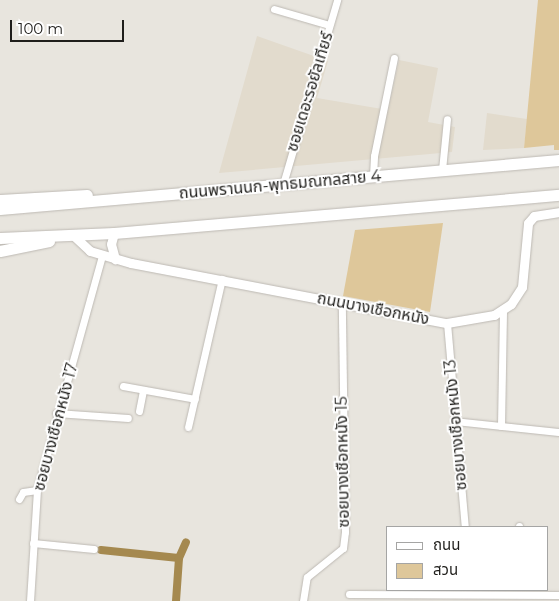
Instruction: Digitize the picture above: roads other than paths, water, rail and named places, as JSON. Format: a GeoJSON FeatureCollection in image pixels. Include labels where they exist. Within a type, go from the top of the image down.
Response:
{"type":"FeatureCollection","features":[{"type":"Feature","properties":{"kind":"main road","name":"ถนนพรานนก-พุทธมณฑลสาย 4"},"geometry":{"type":"LineString","coordinates":[[0,209],[556,161]]}},
{"type":"Feature","properties":{"kind":"main road"},"geometry":{"type":"LineString","coordinates":[[0,200],[87,195],[158,196]]}},
{"type":"Feature","properties":{"kind":"main road"},"geometry":{"type":"LineString","coordinates":[[0,238],[114,233],[556,195]]}},
{"type":"Feature","properties":{"kind":"main road"},"geometry":{"type":"LineString","coordinates":[[0,251],[37,245],[57,237]]}},
{"type":"Feature","properties":{"kind":"street","name":"ซอยเดอะรอยัลเทียร์"},"geometry":{"type":"LineString","coordinates":[[282,184],[337,0]]}},
{"type":"Feature","properties":{"kind":"street"},"geometry":{"type":"LineString","coordinates":[[274,9],[329,25]]}},
{"type":"Feature","properties":{"kind":"street"},"geometry":{"type":"LineString","coordinates":[[373,176],[374,156],[394,58]]}},
{"type":"Feature","properties":{"kind":"street"},"geometry":{"type":"LineString","coordinates":[[442,170],[447,119]]}},
{"type":"Feature","properties":{"kind":"street"},"geometry":{"type":"LineString","coordinates":[[501,426],[503,311],[519,295],[522,287],[528,223],[534,216],[559,212]]}},
{"type":"Feature","properties":{"kind":"street"},"geometry":{"type":"LineString","coordinates":[[114,233],[111,244],[115,259]]}},
{"type":"Feature","properties":{"kind":"street","name":"ถนนบางเชือกหนัง"},"geometry":{"type":"LineString","coordinates":[[74,236],[90,251],[102,256],[447,323],[503,311]]}},
{"type":"Feature","properties":{"kind":"street","name":"ซอยบางเชือกหนัง 17"},"geometry":{"type":"LineString","coordinates":[[30,601],[37,490],[56,413],[102,256]]}},
{"type":"Feature","properties":{"kind":"street"},"geometry":{"type":"LineString","coordinates":[[188,427],[222,279]]}},
{"type":"Feature","properties":{"kind":"street","name":"ซอยบางเชือกหนัง 15"},"geometry":{"type":"LineString","coordinates":[[303,601],[307,577],[334,558],[343,548],[342,304]]}},
{"type":"Feature","properties":{"kind":"street","name":"ซอยบางเชือกหนัง 13"},"geometry":{"type":"LineString","coordinates":[[447,323],[454,421],[465,526]]}},
{"type":"Feature","properties":{"kind":"street"},"geometry":{"type":"LineString","coordinates":[[123,386],[195,399]]}},
{"type":"Feature","properties":{"kind":"street"},"geometry":{"type":"LineString","coordinates":[[138,411],[143,390]]}},
{"type":"Feature","properties":{"kind":"street"},"geometry":{"type":"LineString","coordinates":[[56,413],[128,418]]}},
{"type":"Feature","properties":{"kind":"street"},"geometry":{"type":"LineString","coordinates":[[454,421],[559,432]]}},
{"type":"Feature","properties":{"kind":"street"},"geometry":{"type":"LineString","coordinates":[[20,499],[23,492],[37,490]]}},
{"type":"Feature","properties":{"kind":"street"},"geometry":{"type":"LineString","coordinates":[[33,543],[94,549]]}},
{"type":"Feature","properties":{"kind":"street"},"geometry":{"type":"LineString","coordinates":[[348,594],[370,598],[514,594],[559,595]]}},
{"type":"Feature","properties":{"kind":"waterway"},"geometry":{"type":"LineString","coordinates":[[176,601],[179,558],[186,542]]}},
{"type":"Feature","properties":{"kind":"waterway"},"geometry":{"type":"LineString","coordinates":[[101,550],[179,558]]}}]}
